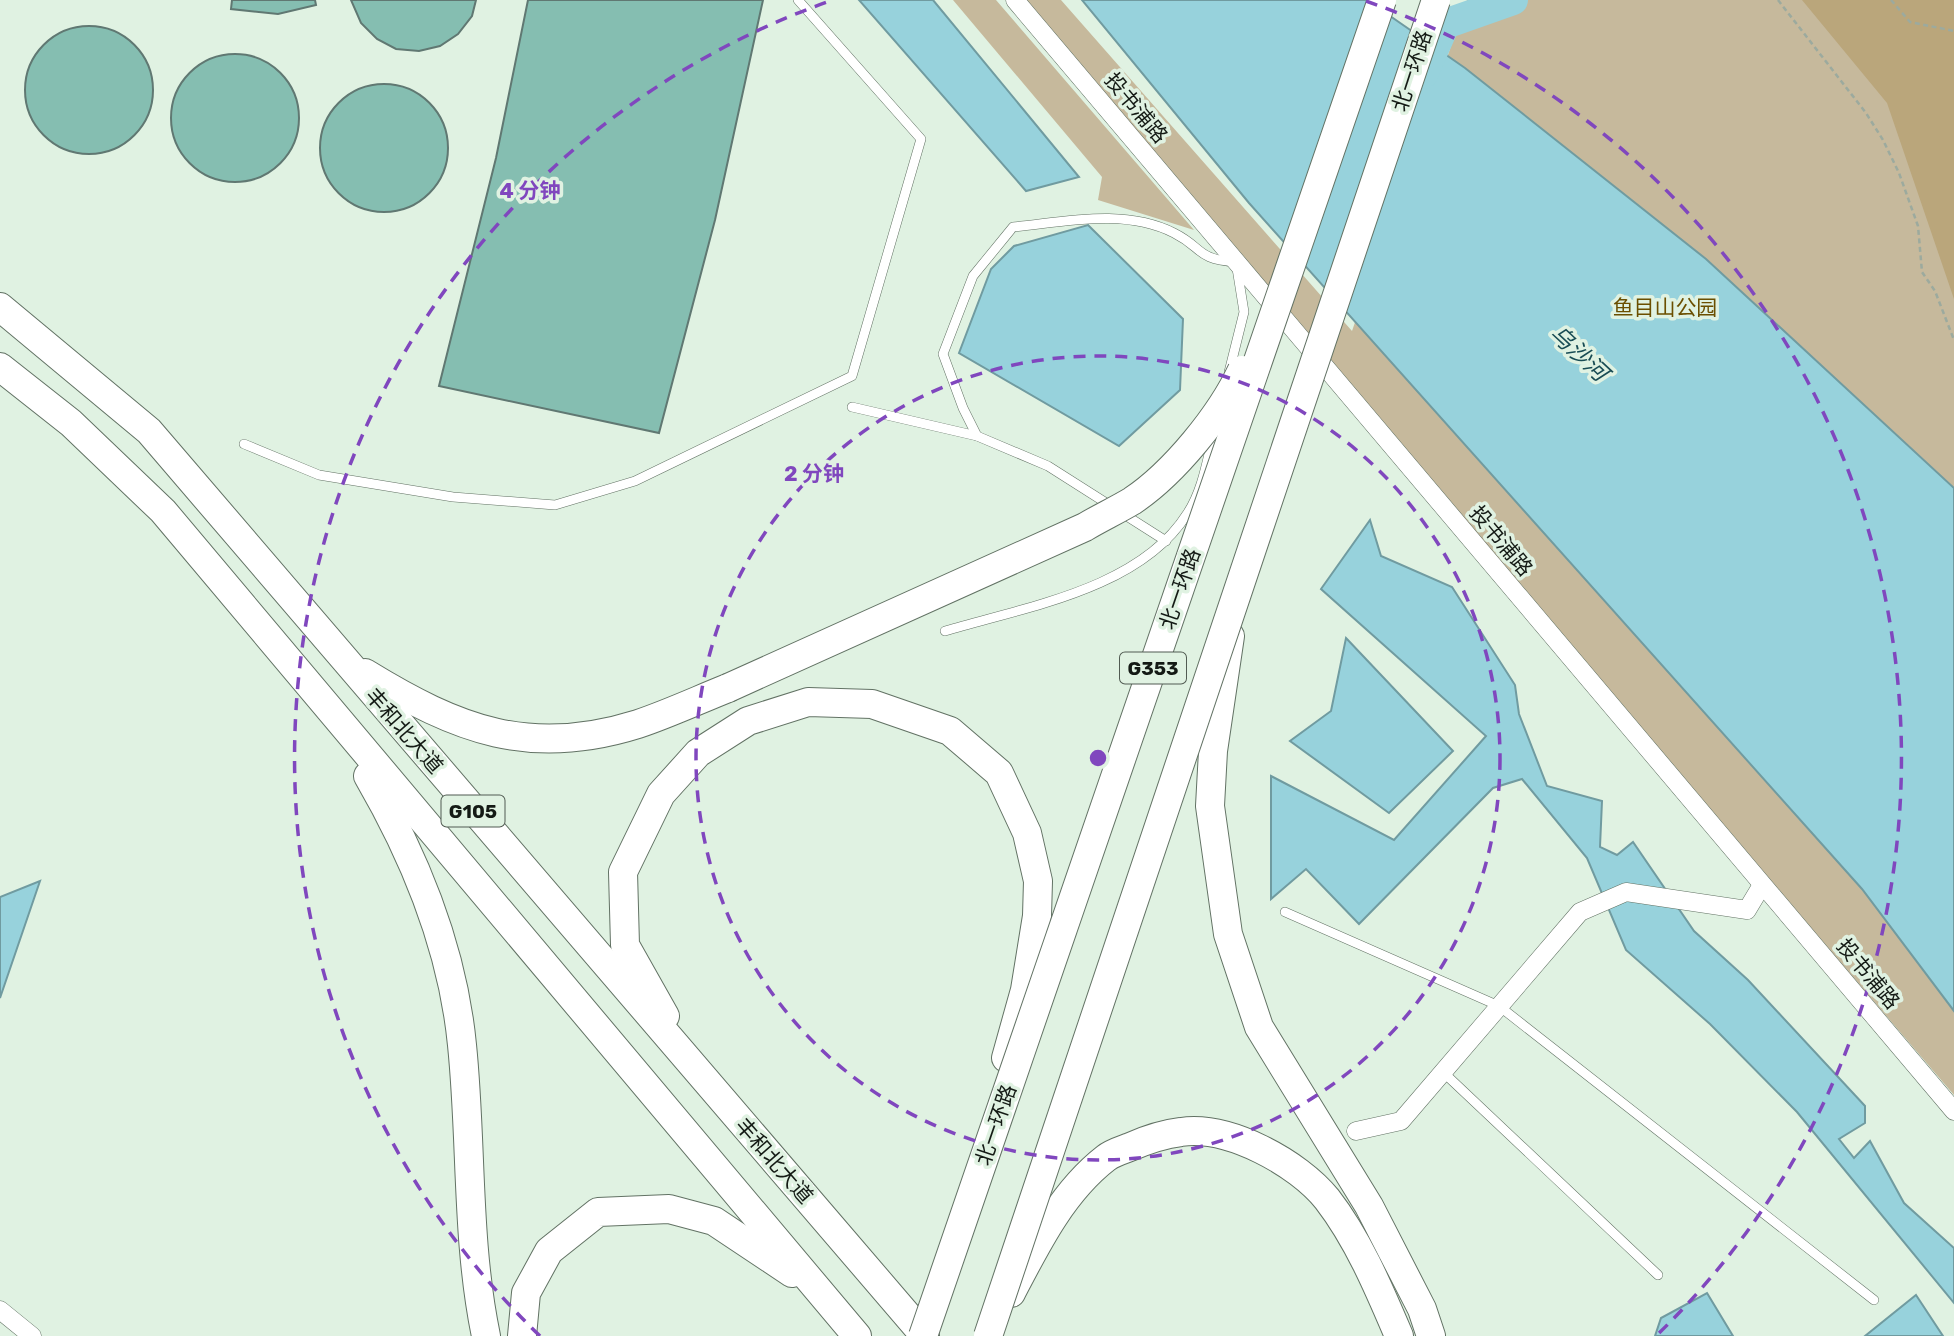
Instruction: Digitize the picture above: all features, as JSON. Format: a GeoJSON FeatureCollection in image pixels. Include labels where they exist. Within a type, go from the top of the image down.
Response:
{"type":"FeatureCollection","features":[{"type":"Feature","properties":{"kind":"highway","name":"北一环路"},"geometry":{"type":"LineString","coordinates":[[924,1336],[1382,0]]}},
{"type":"Feature","properties":{"kind":"highway","name":"北一环路"},"geometry":{"type":"LineString","coordinates":[[989,1336],[1436,0]]}},
{"type":"Feature","properties":{"kind":"highway"},"geometry":{"type":"LineString","coordinates":[[341,658],[420,706],[460,724],[507,736],[550,740],[590,736],[639,724],[728,688],[1085,527],[1133,500],[1166,472],[1216,414],[1241,373],[1314,153],[1359,68]]}},
{"type":"Feature","properties":{"kind":"highway","name":"丰和北大道"},"geometry":{"type":"LineString","coordinates":[[0,307],[149,431],[924,1336]]}},
{"type":"Feature","properties":{"kind":"highway","name":"丰和北大道"},"geometry":{"type":"LineString","coordinates":[[0,367],[71,424],[163,511],[857,1336]]}},
{"type":"Feature","properties":{"kind":"highway"},"geometry":{"type":"LineString","coordinates":[[1236,600],[1213,751],[1210,806],[1228,934],[1259,1027],[1369,1206],[1422,1309],[1431,1336]]}},
{"type":"Feature","properties":{"kind":"highway"},"geometry":{"type":"LineString","coordinates":[[696,1071],[625,945],[623,872],[662,794],[698,753],[748,721],[808,702],[872,704],[950,731],[999,773],[1027,833],[1038,881],[1037,916],[1025,990],[947,1266]]}},
{"type":"Feature","properties":{"kind":"highway"},"geometry":{"type":"LineString","coordinates":[[332,712],[388,810],[449,964],[462,1045],[468,1186],[477,1295],[486,1336]]}},
{"type":"Feature","properties":{"kind":"highway"},"geometry":{"type":"LineString","coordinates":[[989,1336],[1034,1249],[1067,1198],[1107,1157],[1146,1140],[1184,1131],[1225,1136],[1264,1149],[1298,1172],[1326,1198],[1355,1243],[1399,1336]]}},
{"type":"Feature","properties":{"kind":"highway"},"geometry":{"type":"LineString","coordinates":[[522,1336],[526,1293],[549,1251],[598,1212],[669,1209],[714,1221],[821,1293]]}},
{"type":"Feature","properties":{"kind":"street","name":"投书浦路"},"geometry":{"type":"LineString","coordinates":[[1015,0],[1954,1111]]}},
{"type":"Feature","properties":{"kind":"street"},"geometry":{"type":"LineString","coordinates":[[1356,1131],[1401,1121],[1580,912],[1626,892],[1747,910],[1762,885]]}},
{"type":"Feature","properties":{"kind":"street"},"geometry":{"type":"LineString","coordinates":[[0,1310],[32,1336]]}},
{"type":"Feature","properties":{"kind":"lane"},"geometry":{"type":"LineString","coordinates":[[244,444],[319,475],[453,498],[555,505],[635,481],[852,376],[921,139],[798,0]]}},
{"type":"Feature","properties":{"kind":"lane"},"geometry":{"type":"LineString","coordinates":[[945,631],[1110,581],[1166,541],[1187,515],[1199,492],[1244,312],[1236,262],[1210,260],[1174,233],[1118,217],[1013,227],[973,276],[943,354],[963,408],[977,436]]}},
{"type":"Feature","properties":{"kind":"lane"},"geometry":{"type":"LineString","coordinates":[[852,407],[977,436],[1048,466],[1166,541]]}},
{"type":"Feature","properties":{"kind":"lane"},"geometry":{"type":"LineString","coordinates":[[1285,912],[1499,1006],[1874,1300]]}},
{"type":"Feature","properties":{"kind":"lane"},"geometry":{"type":"LineString","coordinates":[[1443,1072],[1658,1275]]}},
{"type":"Feature","properties":{"kind":"path"},"geometry":{"type":"LineString","coordinates":[[1778,0],[1866,113],[1883,140],[1899,173],[1918,226],[1922,272],[1934,291],[1954,340]]}},
{"type":"Feature","properties":{"kind":"path"},"geometry":{"type":"LineString","coordinates":[[1891,0],[1910,22],[1954,31]]}},
{"type":"Feature","properties":{"kind":"green space"},"geometry":{"type":"Polygon","coordinates":[[[953,0],[996,0],[1194,230],[1098,200],[1102,177],[953,0]]]}},
{"type":"Feature","properties":{"kind":"green space","name":"鱼目山公园"},"geometry":{"type":"Polygon","coordinates":[[[1016,0],[1061,0],[1352,331],[1467,0],[1954,0],[1954,1095],[1016,0]]]}},
{"type":"Feature","properties":{"kind":"shaded area"},"geometry":{"type":"Polygon","coordinates":[[[1802,0],[1954,0],[1954,299],[1887,103],[1802,0]]]}},
{"type":"Feature","properties":{"kind":"water"},"geometry":{"type":"Polygon","coordinates":[[[859,0],[933,0],[1079,177],[1026,191],[859,0]]]}},
{"type":"Feature","properties":{"kind":"water","name":"乌沙河"},"geometry":{"type":"Polygon","coordinates":[[[1082,0],[1367,0],[1465,68],[1706,259],[1954,488],[1954,1011],[1862,889],[1249,203],[1082,0]]]}},
{"type":"Feature","properties":{"kind":"water"},"geometry":{"type":"Polygon","coordinates":[[[1088,225],[1183,319],[1180,390],[1119,446],[959,353],[991,269],[1014,246],[1088,225]]]}},
{"type":"Feature","properties":{"kind":"water"},"geometry":{"type":"Polygon","coordinates":[[[1370,520],[1381,556],[1452,587],[1515,685],[1519,714],[1547,786],[1602,801],[1600,847],[1617,855],[1633,842],[1694,931],[1748,980],[1865,1106],[1865,1123],[1839,1139],[1854,1158],[1870,1141],[1904,1203],[1954,1248],[1954,1303],[1797,1112],[1710,1024],[1626,950],[1587,858],[1522,779],[1493,788],[1359,924],[1306,869],[1271,899],[1271,776],[1394,840],[1486,736],[1321,589],[1370,520]]]}},
{"type":"Feature","properties":{"kind":"water"},"geometry":{"type":"Polygon","coordinates":[[[1346,638],[1453,751],[1389,813],[1290,741],[1331,711],[1346,638]]]}},
{"type":"Feature","properties":{"kind":"water"},"geometry":{"type":"Polygon","coordinates":[[[40,881],[0,998],[0,897],[40,881]]]}},
{"type":"Feature","properties":{"kind":"water"},"geometry":{"type":"Polygon","coordinates":[[[1707,1293],[1733,1336],[1655,1336],[1661,1318],[1707,1293]]]}},
{"type":"Feature","properties":{"kind":"water"},"geometry":{"type":"Polygon","coordinates":[[[1916,1295],[1943,1336],[1865,1336],[1916,1295]]]}},
{"type":"Feature","properties":{"kind":"building"},"geometry":{"type":"Polygon","coordinates":[[[232,0],[315,0],[316,5],[278,14],[231,9],[232,0]]]}},
{"type":"Feature","properties":{"kind":"building"},"geometry":{"type":"Polygon","coordinates":[[[351,0],[476,0],[472,16],[458,34],[440,46],[419,51],[396,49],[377,39],[361,23],[351,0]]]}},
{"type":"Feature","properties":{"kind":"building"},"geometry":{"type":"Polygon","coordinates":[[[528,0],[763,0],[715,220],[659,433],[439,386],[496,158],[528,0]]]}},
{"type":"Feature","properties":{"kind":"building"},"geometry":{"type":"Polygon","coordinates":[[[89,26],[113,31],[134,45],[148,66],[153,90],[148,114],[134,135],[113,149],[89,154],[65,149],[44,135],[30,114],[25,90],[30,66],[44,45],[65,31],[89,26]]]}},
{"type":"Feature","properties":{"kind":"building"},"geometry":{"type":"Polygon","coordinates":[[[235,54],[259,59],[280,73],[294,94],[299,118],[294,142],[280,163],[259,177],[235,182],[211,177],[190,163],[176,142],[171,118],[176,94],[190,73],[211,59],[235,54]]]}},
{"type":"Feature","properties":{"kind":"building"},"geometry":{"type":"Polygon","coordinates":[[[384,84],[408,89],[429,103],[443,124],[448,148],[443,172],[429,193],[408,207],[384,212],[360,207],[339,193],[325,172],[320,148],[325,124],[339,103],[360,89],[384,84]]]}},
{"type":"Feature","properties":{"kind":"waterway"},"geometry":{"type":"LineString","coordinates":[[1423,74],[1445,24],[1513,0]]}}]}
